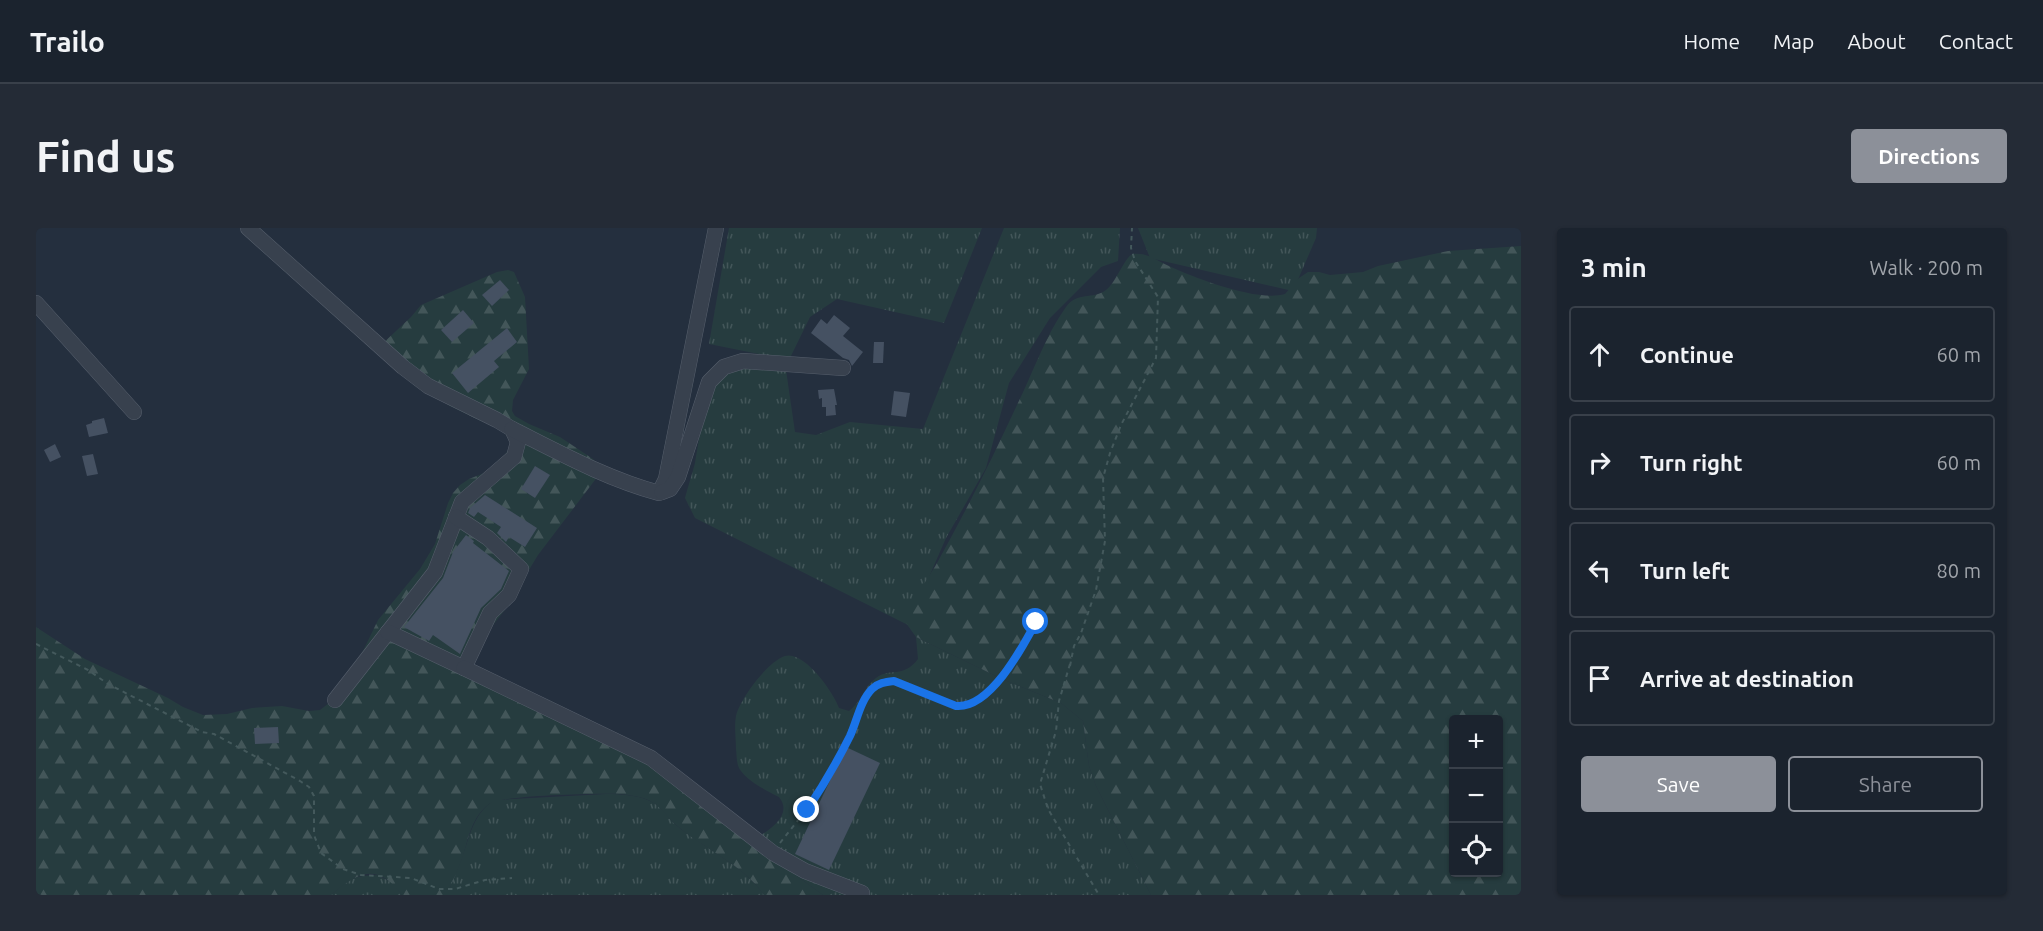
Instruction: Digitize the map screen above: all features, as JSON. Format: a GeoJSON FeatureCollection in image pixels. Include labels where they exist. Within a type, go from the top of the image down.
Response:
{"type":"FeatureCollection","features":[{"type":"Feature","properties":{"kind":"lane"},"geometry":{"type":"LineString","coordinates":[[248,228],[411,374],[428,386],[595,470],[634,486],[659,493],[670,489],[678,477],[709,382],[724,367],[743,361],[843,368]]}},
{"type":"Feature","properties":{"kind":"lane"},"geometry":{"type":"LineString","coordinates":[[659,493],[666,479],[716,228]]}},
{"type":"Feature","properties":{"kind":"lane"},"geometry":{"type":"LineString","coordinates":[[36,303],[134,412]]}},
{"type":"Feature","properties":{"kind":"lane"},"geometry":{"type":"LineString","coordinates":[[335,700],[435,572],[462,502],[514,456],[518,442],[512,429]]}},
{"type":"Feature","properties":{"kind":"lane"},"geometry":{"type":"LineString","coordinates":[[456,517],[488,538],[521,569],[509,595],[490,612],[464,668]]}},
{"type":"Feature","properties":{"kind":"lane"},"geometry":{"type":"LineString","coordinates":[[388,632],[606,739],[651,758],[773,853],[805,871],[862,893]]}},
{"type":"Feature","properties":{"kind":"path"},"geometry":{"type":"LineString","coordinates":[[1099,895],[1048,809],[1040,784],[1056,731],[1059,701],[1074,646],[1096,590],[1105,541],[1103,478],[1121,425],[1156,358],[1158,297],[1135,261],[1131,248],[1132,228]]}},
{"type":"Feature","properties":{"kind":"path"},"geometry":{"type":"LineString","coordinates":[[773,853],[825,783],[851,734],[864,700],[873,688],[894,681],[956,706],[974,703],[990,690],[1018,655],[1040,613]]}},
{"type":"Feature","properties":{"kind":"path"},"geometry":{"type":"LineString","coordinates":[[36,644],[202,732],[214,734],[309,787],[314,796],[315,835],[321,853],[343,869],[361,875],[411,878],[439,889],[455,889],[484,880],[512,878]]}},
{"type":"Feature","properties":{"kind":"green space"},"geometry":{"type":"Polygon","coordinates":[[[729,228],[982,228],[944,323],[837,299],[810,317],[789,360],[709,344],[729,228]]]}},
{"type":"Feature","properties":{"kind":"green space"},"geometry":{"type":"Polygon","coordinates":[[[1004,228],[1120,228],[1118,261],[1101,267],[1050,318],[1009,383],[986,468],[946,538],[908,625],[695,518],[685,498],[695,463],[706,407],[714,386],[725,374],[751,368],[786,370],[795,432],[816,435],[850,422],[923,429],[1004,228]]]}},
{"type":"Feature","properties":{"kind":"green space"},"geometry":{"type":"Polygon","coordinates":[[[1138,228],[1317,228],[1316,238],[1293,291],[1150,258],[1138,228]]]}},
{"type":"Feature","properties":{"kind":"green space"},"geometry":{"type":"Polygon","coordinates":[[[1521,246],[1521,895],[1151,895],[1096,786],[1089,766],[1083,721],[1061,703],[1002,679],[916,637],[906,623],[907,616],[978,485],[1045,342],[1059,318],[1075,299],[1096,295],[1110,287],[1130,256],[1138,254],[1148,256],[1212,283],[1244,292],[1273,296],[1285,294],[1299,278],[1308,272],[1330,275],[1363,272],[1378,266],[1448,251],[1521,246]]]}},
{"type":"Feature","properties":{"kind":"green space"},"geometry":{"type":"Polygon","coordinates":[[[508,270],[514,272],[525,297],[529,369],[513,400],[512,411],[515,416],[560,437],[593,459],[597,464],[597,475],[538,555],[504,611],[475,648],[473,668],[665,771],[757,847],[823,895],[764,895],[745,874],[686,833],[649,800],[621,794],[574,794],[512,798],[489,804],[483,809],[472,827],[449,895],[402,895],[384,878],[376,874],[367,874],[350,881],[331,895],[36,895],[36,627],[85,659],[203,715],[282,706],[309,711],[320,710],[333,700],[362,653],[378,620],[420,569],[435,544],[453,493],[469,479],[494,469],[510,448],[510,437],[497,427],[450,406],[424,389],[381,345],[421,305],[497,272],[508,270]]]}},
{"type":"Feature","properties":{"kind":"green space"},"geometry":{"type":"Polygon","coordinates":[[[916,637],[1002,679],[1061,703],[1083,721],[1089,766],[1096,786],[1151,895],[823,895],[757,847],[761,835],[776,824],[784,809],[779,797],[749,779],[739,769],[737,763],[736,716],[755,682],[778,660],[785,656],[793,656],[801,659],[825,683],[839,708],[849,711],[876,678],[886,673],[907,669],[918,659],[916,637]]]}},
{"type":"Feature","properties":{"kind":"green space"},"geometry":{"type":"Polygon","coordinates":[[[606,794],[636,796],[656,804],[687,834],[745,874],[764,895],[449,895],[473,826],[482,811],[495,800],[606,794]]]}},
{"type":"Feature","properties":{"kind":"green space"},"geometry":{"type":"Polygon","coordinates":[[[377,875],[393,883],[402,895],[331,895],[351,879],[377,875]]]}},
{"type":"Feature","properties":{"kind":"building"},"geometry":{"type":"Polygon","coordinates":[[[500,280],[509,290],[492,306],[482,295],[500,280]]]}},
{"type":"Feature","properties":{"kind":"building"},"geometry":{"type":"Polygon","coordinates":[[[463,310],[474,323],[452,342],[441,330],[463,310]]]}},
{"type":"Feature","properties":{"kind":"building"},"geometry":{"type":"Polygon","coordinates":[[[834,315],[850,328],[843,336],[863,352],[852,366],[849,360],[843,358],[811,333],[821,319],[827,324],[834,315]]]}},
{"type":"Feature","properties":{"kind":"building"},"geometry":{"type":"Polygon","coordinates":[[[507,328],[517,342],[494,361],[499,367],[468,393],[452,373],[507,328]]]}},
{"type":"Feature","properties":{"kind":"building"},"geometry":{"type":"Polygon","coordinates":[[[874,342],[884,342],[883,363],[873,363],[874,342]]]}},
{"type":"Feature","properties":{"kind":"building"},"geometry":{"type":"Polygon","coordinates":[[[834,389],[836,415],[826,416],[826,407],[822,407],[822,398],[819,399],[818,390],[834,389]]]}},
{"type":"Feature","properties":{"kind":"building"},"geometry":{"type":"Polygon","coordinates":[[[894,391],[910,393],[906,417],[891,415],[894,391]]]}},
{"type":"Feature","properties":{"kind":"building"},"geometry":{"type":"Polygon","coordinates":[[[104,418],[108,433],[89,437],[86,425],[104,418]]]}},
{"type":"Feature","properties":{"kind":"building"},"geometry":{"type":"Polygon","coordinates":[[[55,444],[61,457],[50,462],[44,450],[55,444]]]}},
{"type":"Feature","properties":{"kind":"building"},"geometry":{"type":"Polygon","coordinates":[[[93,454],[98,474],[87,476],[82,456],[93,454]]]}},
{"type":"Feature","properties":{"kind":"building"},"geometry":{"type":"Polygon","coordinates":[[[535,466],[550,475],[535,498],[521,489],[535,466]]]}},
{"type":"Feature","properties":{"kind":"building"},"geometry":{"type":"Polygon","coordinates":[[[485,495],[537,528],[525,547],[509,537],[506,542],[497,533],[501,527],[478,512],[474,517],[468,513],[470,508],[485,495]]]}},
{"type":"Feature","properties":{"kind":"building"},"geometry":{"type":"Polygon","coordinates":[[[466,535],[509,571],[501,589],[481,608],[460,654],[433,635],[429,641],[404,627],[443,578],[453,552],[466,535]]]}},
{"type":"Feature","properties":{"kind":"building"},"geometry":{"type":"Polygon","coordinates":[[[278,727],[279,743],[255,744],[254,728],[278,727]]]}},
{"type":"Feature","properties":{"kind":"building"},"geometry":{"type":"Polygon","coordinates":[[[846,747],[880,763],[829,870],[795,854],[846,747]]]}},
{"type":"Feature","properties":{"kind":"route"},"geometry":{"type":"LineString","coordinates":[[807,810],[836,763],[855,725],[864,700],[873,688],[881,683],[894,681],[956,706],[974,703],[996,684],[1018,655],[1036,622]]}}]}
